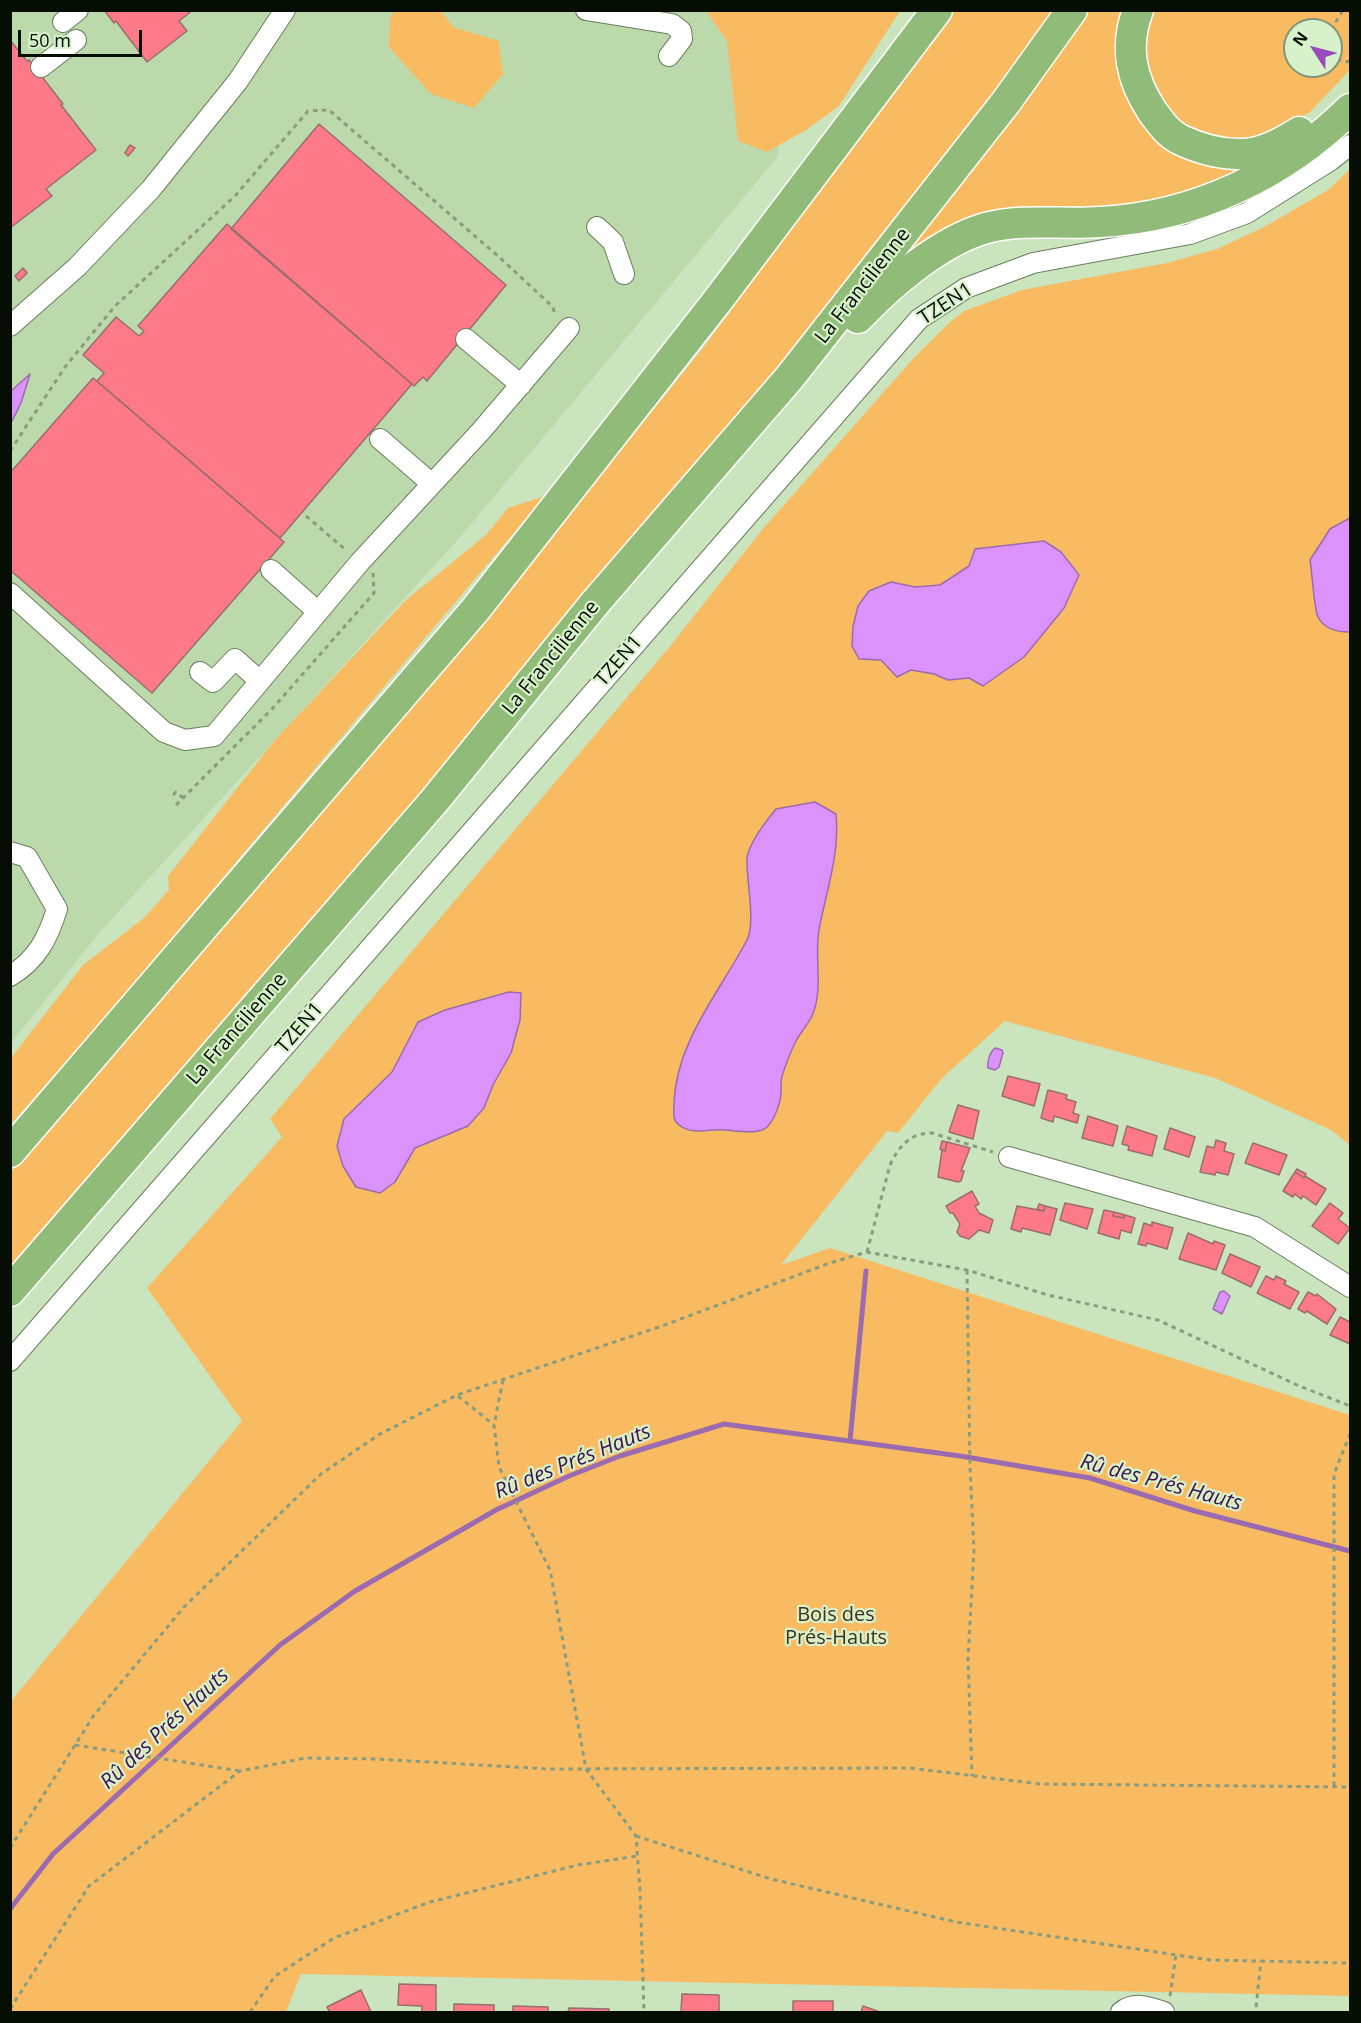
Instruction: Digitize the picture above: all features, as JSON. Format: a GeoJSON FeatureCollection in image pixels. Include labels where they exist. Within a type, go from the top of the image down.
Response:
{"type":"FeatureCollection","features":[{"type":"Feature","properties":{"kind":"highway"},"geometry":{"type":"LineString","coordinates":[[847,131],[881,60],[916,10]]}},
{"type":"Feature","properties":{"kind":"highway"},"geometry":{"type":"LineString","coordinates":[[10,1152],[475,610],[711,310],[937,10]]}},
{"type":"Feature","properties":{"kind":"highway","name":"La Francilienne"},"geometry":{"type":"LineString","coordinates":[[10,1291],[435,800],[595,603],[790,377],[1006,102],[1072,10]]}},
{"type":"Feature","properties":{"kind":"highway"},"geometry":{"type":"LineString","coordinates":[[1137,10],[1130,46],[1132,72],[1145,101],[1163,126],[1180,140],[1222,153],[1241,155],[1264,150],[1308,127],[1350,90]]}},
{"type":"Feature","properties":{"kind":"highway"},"geometry":{"type":"LineString","coordinates":[[790,377],[826,351],[877,298],[917,266],[965,236],[986,228],[1011,223],[1071,224],[1120,221],[1195,205],[1235,189],[1297,155],[1325,134],[1350,110]]}},
{"type":"Feature","properties":{"kind":"street"},"geometry":{"type":"LineString","coordinates":[[10,326],[77,267],[151,189],[238,81],[285,10]]}},
{"type":"Feature","properties":{"kind":"street"},"geometry":{"type":"LineString","coordinates":[[587,11],[637,25],[672,24],[681,31],[682,39],[669,56]]}},
{"type":"Feature","properties":{"kind":"street"},"geometry":{"type":"LineString","coordinates":[[40,67],[76,40]]}},
{"type":"Feature","properties":{"kind":"street","name":"TZEN1"},"geometry":{"type":"LineString","coordinates":[[10,1360],[919,320],[966,288],[1033,263],[1190,234],[1247,213],[1331,160],[1350,145]]}},
{"type":"Feature","properties":{"kind":"street"},"geometry":{"type":"LineString","coordinates":[[597,226],[613,242],[624,274]]}},
{"type":"Feature","properties":{"kind":"street"},"geometry":{"type":"LineString","coordinates":[[10,593],[164,732],[185,740],[214,736],[360,562],[521,385],[565,333]]}},
{"type":"Feature","properties":{"kind":"street"},"geometry":{"type":"LineString","coordinates":[[466,339],[521,385]]}},
{"type":"Feature","properties":{"kind":"street"},"geometry":{"type":"LineString","coordinates":[[380,439],[432,484]]}},
{"type":"Feature","properties":{"kind":"street"},"geometry":{"type":"LineString","coordinates":[[271,570],[318,612]]}},
{"type":"Feature","properties":{"kind":"street"},"geometry":{"type":"LineString","coordinates":[[200,672],[213,682],[235,659],[260,681]]}},
{"type":"Feature","properties":{"kind":"street"},"geometry":{"type":"LineString","coordinates":[[10,852],[27,857],[57,909],[49,936],[24,968],[10,976]]}},
{"type":"Feature","properties":{"kind":"street"},"geometry":{"type":"LineString","coordinates":[[1009,1157],[1255,1227],[1350,1287]]}},
{"type":"Feature","properties":{"kind":"street"},"geometry":{"type":"LineString","coordinates":[[1121,2013],[1124,2009],[1142,2004],[1167,2007]]}},
{"type":"Feature","properties":{"kind":"path"},"geometry":{"type":"LineString","coordinates":[[10,451],[65,367],[115,306],[235,196],[308,111],[329,110],[498,256],[553,307],[565,333]]}},
{"type":"Feature","properties":{"kind":"path"},"geometry":{"type":"LineString","coordinates":[[176,805],[272,709]]}},
{"type":"Feature","properties":{"kind":"path"},"geometry":{"type":"LineString","coordinates":[[173,795],[176,792],[183,798]]}},
{"type":"Feature","properties":{"kind":"path"},"geometry":{"type":"LineString","coordinates":[[867,1252],[890,1165],[906,1141],[923,1133],[932,1133],[1009,1157]]}},
{"type":"Feature","properties":{"kind":"path"},"geometry":{"type":"LineString","coordinates":[[10,1848],[94,1715],[184,1607],[321,1474],[380,1434],[457,1395],[662,1326],[827,1264],[867,1252],[967,1270],[1048,1295],[1158,1320],[1297,1385],[1350,1406]]}},
{"type":"Feature","properties":{"kind":"path"},"geometry":{"type":"LineString","coordinates":[[967,1270],[970,1467],[974,1550],[968,1659],[972,1776]]}},
{"type":"Feature","properties":{"kind":"path"},"geometry":{"type":"LineString","coordinates":[[503,1380],[494,1425],[499,1467],[550,1570],[586,1769],[636,1836],[644,2013]]}},
{"type":"Feature","properties":{"kind":"path"},"geometry":{"type":"LineString","coordinates":[[457,1395],[494,1425]]}},
{"type":"Feature","properties":{"kind":"path"},"geometry":{"type":"LineString","coordinates":[[1334,1786],[1334,1473],[1350,1434]]}},
{"type":"Feature","properties":{"kind":"path"},"geometry":{"type":"LineString","coordinates":[[75,1745],[240,1771],[306,1758],[377,1759],[548,1769],[910,1768],[1040,1784],[1350,1787]]}},
{"type":"Feature","properties":{"kind":"path"},"geometry":{"type":"LineString","coordinates":[[10,2009],[89,1886],[240,1771]]}},
{"type":"Feature","properties":{"kind":"path"},"geometry":{"type":"LineString","coordinates":[[636,1836],[771,1879],[956,1922],[1210,1960],[1350,1963]]}},
{"type":"Feature","properties":{"kind":"path"},"geometry":{"type":"LineString","coordinates":[[250,2013],[275,1976],[334,1938],[430,1902],[578,1865],[638,1856]]}},
{"type":"Feature","properties":{"kind":"path"},"geometry":{"type":"LineString","coordinates":[[1167,2007],[1176,1955]]}},
{"type":"Feature","properties":{"kind":"path"},"geometry":{"type":"LineString","coordinates":[[1256,2007],[1261,1961]]}},
{"type":"Feature","properties":{"kind":"shaded area"},"geometry":{"type":"Polygon","coordinates":[[[11,11],[743,11],[759,36],[779,155],[462,535],[99,933],[11,1043],[11,11]]]}},
{"type":"Feature","properties":{"kind":"shaded area"},"geometry":{"type":"Polygon","coordinates":[[[30,374],[21,403],[11,423],[11,391],[30,374]]]}},
{"type":"Feature","properties":{"kind":"shaded area"},"geometry":{"type":"Polygon","coordinates":[[[1350,518],[1350,632],[1332,629],[1318,617],[1310,560],[1330,529],[1350,518]]]}},
{"type":"Feature","properties":{"kind":"shaded area"},"geometry":{"type":"Polygon","coordinates":[[[1044,541],[1061,552],[1079,575],[1064,608],[1024,657],[983,686],[969,678],[948,680],[934,674],[911,670],[897,677],[881,660],[859,659],[852,646],[853,627],[858,606],[869,591],[891,582],[915,587],[940,585],[969,566],[975,549],[1044,541]]]}},
{"type":"Feature","properties":{"kind":"shaded area"},"geometry":{"type":"Polygon","coordinates":[[[815,802],[836,814],[837,829],[834,858],[819,930],[816,1005],[785,1067],[776,1112],[767,1127],[762,1130],[742,1132],[687,1129],[679,1125],[674,1118],[677,1081],[682,1060],[691,1039],[750,932],[748,853],[758,833],[776,809],[815,802]]]}},
{"type":"Feature","properties":{"kind":"shaded area"},"geometry":{"type":"Polygon","coordinates":[[[509,992],[521,993],[520,1020],[511,1053],[493,1085],[484,1108],[468,1126],[415,1148],[395,1182],[380,1193],[356,1187],[343,1166],[337,1146],[344,1119],[392,1072],[418,1022],[445,1010],[509,992]]]}},
{"type":"Feature","properties":{"kind":"shaded area"},"geometry":{"type":"Polygon","coordinates":[[[995,1048],[1002,1050],[1003,1053],[999,1067],[995,1070],[988,1068],[988,1060],[995,1048]]]}},
{"type":"Feature","properties":{"kind":"shaded area"},"geometry":{"type":"Polygon","coordinates":[[[1224,1291],[1230,1296],[1222,1314],[1213,1309],[1220,1292],[1224,1291]]]}},
{"type":"Feature","properties":{"kind":"green space"},"geometry":{"type":"Polygon","coordinates":[[[394,11],[441,11],[453,27],[499,41],[503,74],[474,108],[431,94],[389,47],[390,19],[394,11]]]}},
{"type":"Feature","properties":{"kind":"green space"},"geometry":{"type":"Polygon","coordinates":[[[706,11],[900,11],[839,106],[806,130],[767,152],[738,141],[727,41],[706,11]]]}},
{"type":"Feature","properties":{"kind":"green space"},"geometry":{"type":"Polygon","coordinates":[[[953,11],[1057,11],[983,113],[746,410],[543,655],[11,1271],[11,1172],[550,538],[703,348],[953,11]]]}},
{"type":"Feature","properties":{"kind":"green space"},"geometry":{"type":"Polygon","coordinates":[[[1086,11],[1126,11],[1157,131],[1284,153],[1207,191],[899,262],[1086,11]]]}},
{"type":"Feature","properties":{"kind":"green space"},"geometry":{"type":"Polygon","coordinates":[[[1149,11],[1350,11],[1350,70],[1343,77],[1343,18],[1283,18],[1283,78],[1342,78],[1310,112],[1260,138],[1216,140],[1191,130],[1168,116],[1151,91],[1142,32],[1149,11]]]}},
{"type":"Feature","properties":{"kind":"green space","name":"Bois des Prés-Hauts"},"geometry":{"type":"Polygon","coordinates":[[[1350,169],[1350,1145],[1331,1130],[1215,1078],[1005,1021],[942,1078],[898,1133],[887,1131],[781,1265],[830,1248],[1350,1415],[1350,1996],[301,1974],[286,2012],[11,2012],[11,1701],[242,1421],[147,1288],[282,1137],[270,1119],[667,650],[762,530],[912,360],[949,323],[964,311],[1022,290],[1167,263],[1217,249],[1264,227],[1328,190],[1350,169]]]}},
{"type":"Feature","properties":{"kind":"green space"},"geometry":{"type":"Polygon","coordinates":[[[545,496],[117,1003],[11,1124],[11,1058],[83,965],[144,918],[169,890],[168,876],[275,740],[406,600],[486,535],[508,508],[545,496]]]}},
{"type":"Feature","properties":{"kind":"building"},"geometry":{"type":"Polygon","coordinates":[[[104,10],[193,10],[179,21],[187,31],[147,62],[116,21],[114,23],[104,10]]]}},
{"type":"Feature","properties":{"kind":"building"},"geometry":{"type":"Polygon","coordinates":[[[10,40],[27,61],[29,60],[96,150],[46,189],[52,196],[10,228],[10,40]]]}},
{"type":"Feature","properties":{"kind":"building"},"geometry":{"type":"Polygon","coordinates":[[[319,124],[506,285],[427,381],[423,377],[414,386],[231,229],[319,124]]]}},
{"type":"Feature","properties":{"kind":"building"},"geometry":{"type":"Polygon","coordinates":[[[130,145],[135,148],[128,156],[125,153],[130,145]]]}},
{"type":"Feature","properties":{"kind":"building"},"geometry":{"type":"Polygon","coordinates":[[[227,224],[412,384],[280,538],[97,381],[104,373],[83,355],[116,317],[139,336],[144,331],[138,326],[227,224]]]}},
{"type":"Feature","properties":{"kind":"building"},"geometry":{"type":"Polygon","coordinates":[[[23,268],[27,273],[19,281],[15,276],[23,268]]]}},
{"type":"Feature","properties":{"kind":"building"},"geometry":{"type":"Polygon","coordinates":[[[93,378],[284,542],[152,693],[10,570],[10,473],[93,378]]]}},
{"type":"Feature","properties":{"kind":"building"},"geometry":{"type":"Polygon","coordinates":[[[1008,1076],[1040,1084],[1034,1106],[1002,1096],[1008,1076]]]}},
{"type":"Feature","properties":{"kind":"building"},"geometry":{"type":"Polygon","coordinates":[[[1048,1090],[1067,1095],[1066,1099],[1076,1102],[1073,1113],[1079,1115],[1077,1123],[1054,1116],[1053,1122],[1041,1118],[1048,1090]]]}},
{"type":"Feature","properties":{"kind":"building"},"geometry":{"type":"Polygon","coordinates":[[[958,1105],[979,1111],[973,1139],[949,1132],[958,1105]]]}},
{"type":"Feature","properties":{"kind":"building"},"geometry":{"type":"Polygon","coordinates":[[[1088,1116],[1118,1126],[1113,1146],[1082,1138],[1088,1116]]]}},
{"type":"Feature","properties":{"kind":"building"},"geometry":{"type":"Polygon","coordinates":[[[1127,1126],[1157,1136],[1152,1156],[1128,1150],[1129,1146],[1122,1144],[1127,1126]]]}},
{"type":"Feature","properties":{"kind":"building"},"geometry":{"type":"Polygon","coordinates":[[[1170,1128],[1195,1137],[1189,1157],[1164,1149],[1170,1128]]]}},
{"type":"Feature","properties":{"kind":"building"},"geometry":{"type":"Polygon","coordinates":[[[1216,1140],[1226,1143],[1224,1151],[1234,1154],[1228,1175],[1200,1172],[1207,1146],[1214,1148],[1216,1140]]]}},
{"type":"Feature","properties":{"kind":"building"},"geometry":{"type":"Polygon","coordinates":[[[942,1141],[947,1142],[945,1151],[940,1149],[942,1141]]]}},
{"type":"Feature","properties":{"kind":"building"},"geometry":{"type":"Polygon","coordinates":[[[947,1142],[970,1148],[961,1171],[964,1171],[961,1181],[958,1182],[938,1177],[942,1150],[945,1151],[947,1142]]]}},
{"type":"Feature","properties":{"kind":"building"},"geometry":{"type":"Polygon","coordinates":[[[1253,1143],[1287,1155],[1279,1175],[1245,1163],[1253,1143]]]}},
{"type":"Feature","properties":{"kind":"building"},"geometry":{"type":"Polygon","coordinates":[[[1297,1169],[1306,1174],[1304,1178],[1295,1172],[1297,1169]]]}},
{"type":"Feature","properties":{"kind":"building"},"geometry":{"type":"Polygon","coordinates":[[[1295,1172],[1326,1189],[1316,1205],[1303,1196],[1301,1199],[1295,1194],[1293,1197],[1283,1191],[1295,1172]]]}},
{"type":"Feature","properties":{"kind":"building"},"geometry":{"type":"Polygon","coordinates":[[[972,1191],[979,1204],[975,1206],[979,1213],[993,1220],[989,1233],[979,1230],[969,1239],[960,1236],[957,1232],[960,1224],[946,1206],[972,1191]]]}},
{"type":"Feature","properties":{"kind":"building"},"geometry":{"type":"Polygon","coordinates":[[[1065,1203],[1093,1209],[1087,1229],[1060,1220],[1065,1203]]]}},
{"type":"Feature","properties":{"kind":"building"},"geometry":{"type":"Polygon","coordinates":[[[1330,1203],[1343,1213],[1338,1219],[1350,1228],[1338,1244],[1312,1226],[1330,1203]]]}},
{"type":"Feature","properties":{"kind":"building"},"geometry":{"type":"Polygon","coordinates":[[[1039,1204],[1045,1206],[1044,1211],[1037,1210],[1039,1204]]]}},
{"type":"Feature","properties":{"kind":"building"},"geometry":{"type":"Polygon","coordinates":[[[1017,1206],[1044,1211],[1045,1206],[1057,1209],[1050,1235],[1022,1228],[1021,1232],[1011,1229],[1017,1206]]]}},
{"type":"Feature","properties":{"kind":"building"},"geometry":{"type":"Polygon","coordinates":[[[1104,1210],[1114,1212],[1113,1216],[1124,1218],[1125,1215],[1135,1218],[1131,1233],[1121,1230],[1119,1239],[1098,1233],[1104,1210]]]}},
{"type":"Feature","properties":{"kind":"building"},"geometry":{"type":"Polygon","coordinates":[[[1114,1212],[1125,1215],[1124,1218],[1113,1216],[1114,1212]]]}},
{"type":"Feature","properties":{"kind":"building"},"geometry":{"type":"Polygon","coordinates":[[[1152,1222],[1173,1228],[1167,1249],[1147,1243],[1146,1246],[1138,1244],[1144,1223],[1152,1226],[1152,1222]]]}},
{"type":"Feature","properties":{"kind":"building"},"geometry":{"type":"Polygon","coordinates":[[[1188,1233],[1213,1244],[1214,1241],[1225,1245],[1216,1270],[1179,1259],[1188,1233]]]}},
{"type":"Feature","properties":{"kind":"building"},"geometry":{"type":"Polygon","coordinates":[[[1230,1254],[1260,1267],[1251,1287],[1222,1273],[1230,1254]]]}},
{"type":"Feature","properties":{"kind":"building"},"geometry":{"type":"Polygon","coordinates":[[[1266,1276],[1274,1280],[1276,1276],[1286,1281],[1284,1284],[1299,1292],[1290,1309],[1257,1293],[1266,1276]]]}},
{"type":"Feature","properties":{"kind":"building"},"geometry":{"type":"Polygon","coordinates":[[[1308,1292],[1316,1296],[1317,1294],[1336,1309],[1327,1324],[1307,1311],[1305,1313],[1298,1309],[1308,1292]]]}},
{"type":"Feature","properties":{"kind":"building"},"geometry":{"type":"Polygon","coordinates":[[[1340,1317],[1350,1322],[1350,1344],[1330,1335],[1340,1317]]]}},
{"type":"Feature","properties":{"kind":"building"},"geometry":{"type":"Polygon","coordinates":[[[399,1984],[436,1985],[436,2012],[422,2012],[422,2006],[398,2005],[399,1984]]]}},
{"type":"Feature","properties":{"kind":"building"},"geometry":{"type":"Polygon","coordinates":[[[361,1990],[371,2012],[330,2012],[327,2007],[361,1990]]]}},
{"type":"Feature","properties":{"kind":"building"},"geometry":{"type":"Polygon","coordinates":[[[682,1994],[719,1995],[719,2012],[681,2012],[682,1994]]]}},
{"type":"Feature","properties":{"kind":"building"},"geometry":{"type":"Polygon","coordinates":[[[793,2001],[833,2001],[833,2012],[793,2012],[793,2001]]]}},
{"type":"Feature","properties":{"kind":"building"},"geometry":{"type":"Polygon","coordinates":[[[454,2004],[494,2005],[494,2012],[454,2012],[454,2004]]]}},
{"type":"Feature","properties":{"kind":"building"},"geometry":{"type":"Polygon","coordinates":[[[513,2006],[548,2007],[548,2012],[513,2012],[513,2006]]]}},
{"type":"Feature","properties":{"kind":"building"},"geometry":{"type":"Polygon","coordinates":[[[863,2006],[880,2012],[861,2012],[863,2006]]]}},
{"type":"Feature","properties":{"kind":"building"},"geometry":{"type":"Polygon","coordinates":[[[569,2008],[609,2009],[609,2012],[568,2012],[569,2008]]]}},
{"type":"Feature","properties":{"kind":"waterway"},"geometry":{"type":"LineString","coordinates":[[850,1441],[866,1271]]}},
{"type":"Feature","properties":{"kind":"waterway","name":"Rû des Prés Hauts"},"geometry":{"type":"LineString","coordinates":[[10,1909],[53,1854],[280,1645],[355,1591],[496,1510],[569,1476],[620,1456],[724,1424],[960,1456],[1090,1478],[1195,1511],[1350,1551]]}}]}
